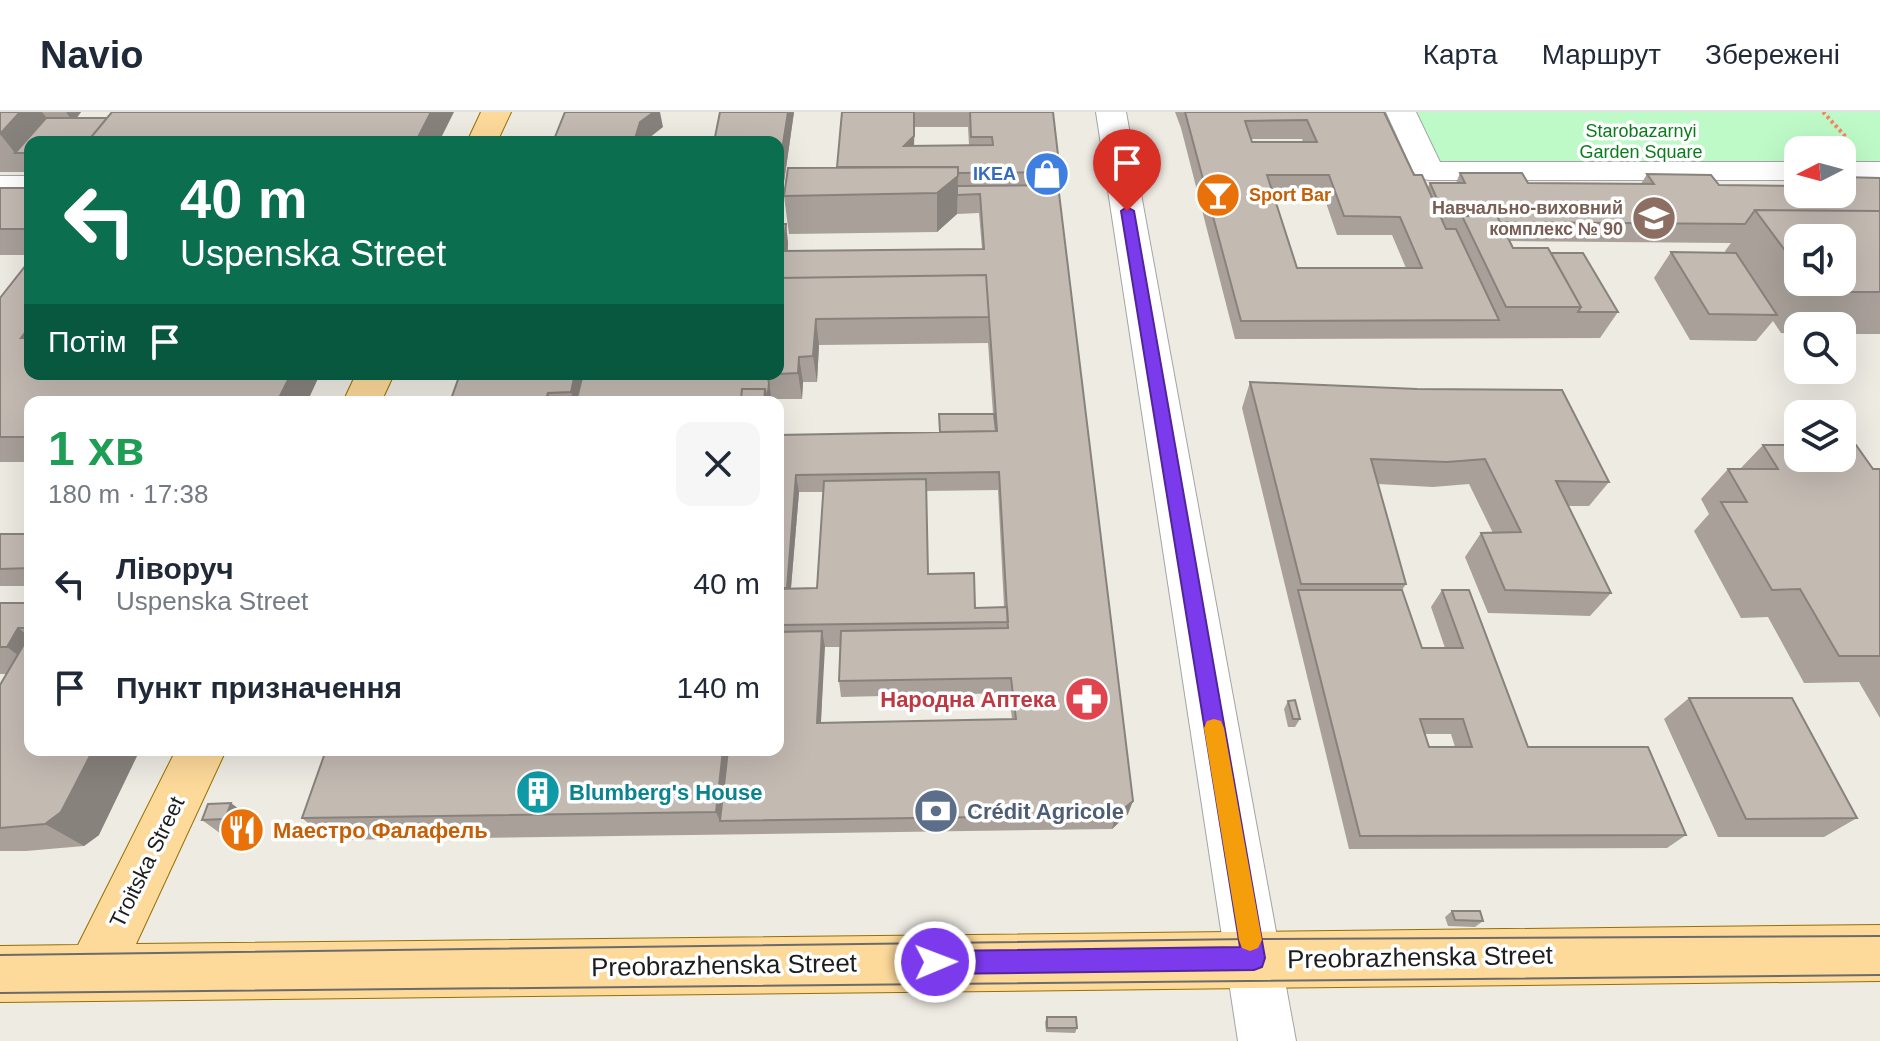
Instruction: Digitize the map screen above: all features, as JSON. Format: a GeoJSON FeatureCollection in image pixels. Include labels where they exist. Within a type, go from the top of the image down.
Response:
{"type":"FeatureCollection","features":[{"type":"Feature","properties":{"kind":"main road"},"geometry":{"type":"LineString","coordinates":[[485,136],[496,112]]}},
{"type":"Feature","properties":{"kind":"main road","name":"Troitska Street"},"geometry":{"type":"LineString","coordinates":[[93,974],[198,756]]}},
{"type":"Feature","properties":{"kind":"main road","name":"Preobrazhenska Street"},"geometry":{"type":"LineString","coordinates":[[9,980],[93,974],[1880,953]]}},
{"type":"Feature","properties":{"kind":"street"},"geometry":{"type":"LineString","coordinates":[[1111,112],[1267,1041]]}},
{"type":"Feature","properties":{"kind":"street"},"geometry":{"type":"LineString","coordinates":[[1401,112],[1429,171],[1784,171]]}},
{"type":"Feature","properties":{"kind":"street"},"geometry":{"type":"LineString","coordinates":[[1856,171],[1880,171]]}},
{"type":"Feature","properties":{"kind":"green space","name":"Starobazarnyi Garden Square"},"geometry":{"type":"Polygon","coordinates":[[[1401,112],[1880,112],[1880,171],[1856,171],[1856,136],[1784,136],[1784,171],[1429,171],[1401,112]]]}},
{"type":"Feature","properties":{"kind":"building"},"geometry":{"type":"Polygon","coordinates":[[[0,112],[20,112],[0,134],[0,112]]]}},
{"type":"Feature","properties":{"kind":"building"},"geometry":{"type":"Polygon","coordinates":[[[112,112],[431,112],[419,136],[92,136],[112,112]]]}},
{"type":"Feature","properties":{"kind":"building"},"geometry":{"type":"Polygon","coordinates":[[[565,112],[654,112],[640,122],[636,136],[555,136],[565,112]]]}},
{"type":"Feature","properties":{"kind":"building"},"geometry":{"type":"Polygon","coordinates":[[[720,112],[788,112],[784,138],[715,136],[720,112]]]}},
{"type":"Feature","properties":{"kind":"building"},"geometry":{"type":"Polygon","coordinates":[[[842,112],[914,112],[914,136],[904,146],[993,145],[992,137],[971,137],[970,112],[1053,112],[1060,172],[958,173],[958,167],[837,167],[842,112]]]}},
{"type":"Feature","properties":{"kind":"building"},"geometry":{"type":"Polygon","coordinates":[[[1185,112],[1384,112],[1414,175],[1422,175],[1446,229],[1456,229],[1499,320],[1241,321],[1185,112]],[[1307,120],[1245,121],[1252,142],[1317,142],[1307,120]],[[1267,175],[1297,268],[1422,268],[1400,217],[1344,216],[1329,175],[1267,175]]]}},
{"type":"Feature","properties":{"kind":"building"},"geometry":{"type":"Polygon","coordinates":[[[46,118],[107,118],[92,136],[30,136],[46,118]]]}},
{"type":"Feature","properties":{"kind":"building"},"geometry":{"type":"Polygon","coordinates":[[[24,143],[24,153],[15,153],[24,143]]]}},
{"type":"Feature","properties":{"kind":"building"},"geometry":{"type":"Polygon","coordinates":[[[958,167],[958,176],[937,193],[784,196],[788,168],[958,167]]]}},
{"type":"Feature","properties":{"kind":"building"},"geometry":{"type":"Polygon","coordinates":[[[1460,173],[1522,173],[1528,183],[1654,184],[1647,174],[1711,175],[1719,185],[1784,186],[1784,208],[1856,208],[1856,177],[1880,178],[1880,211],[1755,210],[1745,224],[1500,222],[1497,216],[1443,213],[1430,183],[1465,183],[1460,173]]]}},
{"type":"Feature","properties":{"kind":"building"},"geometry":{"type":"Polygon","coordinates":[[[1058,185],[1133,801],[1116,815],[720,821],[727,756],[784,756],[784,632],[822,631],[817,723],[1016,719],[1011,678],[839,681],[841,631],[1008,628],[999,472],[796,475],[787,588],[784,588],[784,435],[997,431],[986,275],[784,278],[784,251],[984,249],[980,194],[957,195],[957,186],[1058,185]]]}},
{"type":"Feature","properties":{"kind":"building"},"geometry":{"type":"Polygon","coordinates":[[[0,188],[24,188],[24,229],[0,229],[0,188]]]}},
{"type":"Feature","properties":{"kind":"building"},"geometry":{"type":"Polygon","coordinates":[[[1755,210],[1880,211],[1880,292],[1856,292],[1856,224],[1784,224],[1784,249],[1755,210]]]}},
{"type":"Feature","properties":{"kind":"building"},"geometry":{"type":"Polygon","coordinates":[[[1462,216],[1497,216],[1513,248],[1548,248],[1581,307],[1506,307],[1462,216]]]}},
{"type":"Feature","properties":{"kind":"building"},"geometry":{"type":"Polygon","coordinates":[[[1671,252],[1736,253],[1777,315],[1709,314],[1671,252]]]}},
{"type":"Feature","properties":{"kind":"building"},"geometry":{"type":"Polygon","coordinates":[[[1551,253],[1583,253],[1618,312],[1578,312],[1581,307],[1551,253]]]}},
{"type":"Feature","properties":{"kind":"building"},"geometry":{"type":"Polygon","coordinates":[[[24,268],[24,334],[21,338],[24,338],[24,380],[288,380],[280,396],[24,396],[24,437],[0,437],[0,298],[24,268]]]}},
{"type":"Feature","properties":{"kind":"building"},"geometry":{"type":"Polygon","coordinates":[[[986,275],[989,317],[816,319],[813,356],[799,357],[798,373],[784,374],[784,278],[986,275]]]}},
{"type":"Feature","properties":{"kind":"building"},"geometry":{"type":"Polygon","coordinates":[[[458,380],[574,380],[571,392],[548,393],[547,396],[452,396],[458,380]]]}},
{"type":"Feature","properties":{"kind":"building"},"geometry":{"type":"Polygon","coordinates":[[[582,380],[768,380],[769,383],[768,396],[765,389],[742,389],[741,396],[578,396],[582,380]]]}},
{"type":"Feature","properties":{"kind":"building"},"geometry":{"type":"Polygon","coordinates":[[[1250,382],[1417,389],[1562,390],[1609,482],[1556,481],[1611,593],[1505,590],[1481,533],[1521,532],[1485,459],[1447,462],[1371,459],[1406,584],[1301,584],[1250,382]]]}},
{"type":"Feature","properties":{"kind":"building"},"geometry":{"type":"Polygon","coordinates":[[[742,389],[765,389],[764,396],[741,396],[742,389]]]}},
{"type":"Feature","properties":{"kind":"building"},"geometry":{"type":"Polygon","coordinates":[[[939,414],[994,414],[996,431],[940,432],[939,414]]]}},
{"type":"Feature","properties":{"kind":"building"},"geometry":{"type":"Polygon","coordinates":[[[1763,445],[1784,445],[1784,472],[1856,472],[1856,445],[1873,469],[1880,469],[1880,656],[1839,656],[1800,589],[1772,590],[1721,502],[1747,502],[1728,469],[1778,469],[1763,445]]]}},
{"type":"Feature","properties":{"kind":"building"},"geometry":{"type":"Polygon","coordinates":[[[926,479],[928,574],[974,573],[975,608],[1007,607],[1008,622],[784,625],[784,589],[817,588],[824,481],[926,479]]]}},
{"type":"Feature","properties":{"kind":"building"},"geometry":{"type":"Polygon","coordinates":[[[0,534],[24,534],[24,568],[0,569],[0,534]]]}},
{"type":"Feature","properties":{"kind":"building"},"geometry":{"type":"Polygon","coordinates":[[[1298,590],[1402,590],[1422,648],[1463,648],[1442,590],[1469,590],[1528,747],[1648,747],[1686,835],[1360,836],[1298,590]],[[1420,719],[1429,747],[1472,747],[1463,719],[1420,719]]]}},
{"type":"Feature","properties":{"kind":"building"},"geometry":{"type":"Polygon","coordinates":[[[0,603],[24,603],[24,628],[18,628],[7,647],[0,647],[0,603]]]}},
{"type":"Feature","properties":{"kind":"building"},"geometry":{"type":"Polygon","coordinates":[[[24,644],[24,756],[90,756],[61,812],[45,824],[0,828],[0,685],[24,644]]]}},
{"type":"Feature","properties":{"kind":"building"},"geometry":{"type":"Polygon","coordinates":[[[1689,698],[1792,698],[1857,818],[1746,819],[1689,698]]]}},
{"type":"Feature","properties":{"kind":"building"},"geometry":{"type":"Polygon","coordinates":[[[1295,700],[1300,719],[1293,719],[1288,701],[1295,700]]]}},
{"type":"Feature","properties":{"kind":"building","name":"Blumberg's House"},"geometry":{"type":"Polygon","coordinates":[[[324,756],[722,756],[716,812],[302,818],[324,756]]]}},
{"type":"Feature","properties":{"kind":"building"},"geometry":{"type":"Polygon","coordinates":[[[231,803],[225,819],[202,820],[208,804],[231,803]]]}},
{"type":"Feature","properties":{"kind":"building"},"geometry":{"type":"Polygon","coordinates":[[[1452,911],[1480,911],[1483,921],[1455,920],[1452,911]]]}},
{"type":"Feature","properties":{"kind":"building"},"geometry":{"type":"Polygon","coordinates":[[[1047,1017],[1076,1017],[1077,1028],[1047,1028],[1047,1017]]]}},
{"type":"Feature","properties":{"kind":"tram line"},"geometry":{"type":"LineString","coordinates":[[0,955],[1250,939],[1880,936]]}},
{"type":"Feature","properties":{"kind":"tram line"},"geometry":{"type":"LineString","coordinates":[[0,993],[1880,975]]}},
{"type":"Feature","properties":{"kind":"slow traffic"},"geometry":{"type":"LineString","coordinates":[[1214,728],[1250,940]]}},
{"type":"Feature","properties":{"kind":"place","name":"IKEA"},"geometry":{"type":"Point","coordinates":[1047,174]}},
{"type":"Feature","properties":{"kind":"place","name":"Sport Bar"},"geometry":{"type":"Point","coordinates":[1218,195]}},
{"type":"Feature","properties":{"kind":"place","name":"Навчально-виховний комплекс № 90"},"geometry":{"type":"Point","coordinates":[1654,218]}},
{"type":"Feature","properties":{"kind":"place","name":"Народна Аптека"},"geometry":{"type":"Point","coordinates":[1087,699]}},
{"type":"Feature","properties":{"kind":"place","name":"Blumberg's House"},"geometry":{"type":"Point","coordinates":[538,792]}},
{"type":"Feature","properties":{"kind":"place","name":"Crédit Agricole"},"geometry":{"type":"Point","coordinates":[936,811]}},
{"type":"Feature","properties":{"kind":"place","name":"Маестро Фалафель"},"geometry":{"type":"Point","coordinates":[242,830]}},
{"type":"Feature","properties":{"kind":"route"},"geometry":{"type":"LineString","coordinates":[[935,962],[1254,958],[1127,211]]}}]}
